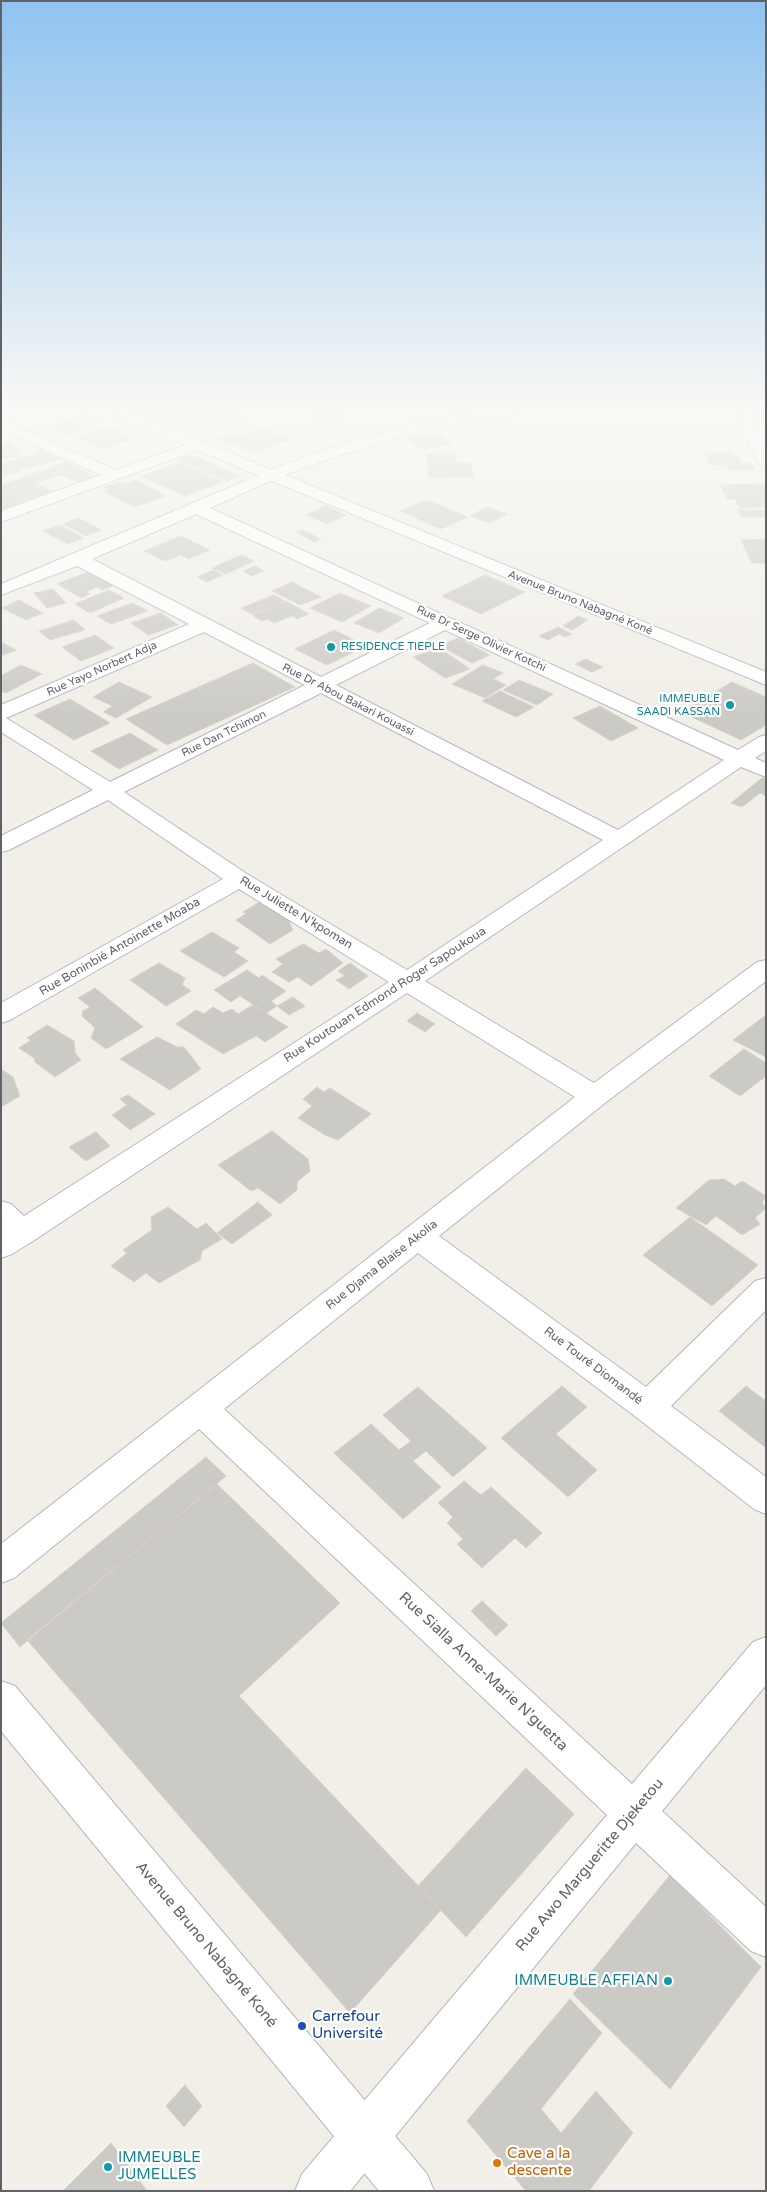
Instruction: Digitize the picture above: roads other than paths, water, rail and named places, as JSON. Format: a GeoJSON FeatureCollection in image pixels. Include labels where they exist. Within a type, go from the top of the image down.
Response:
{"type":"FeatureCollection","features":[{"type":"Feature","properties":{"kind":"street"},"geometry":{"type":"LineString","coordinates":[[1,590],[78,559],[179,514]]}},
{"type":"Feature","properties":{"kind":"street","name":"Rue Dr Serge Olivier Kotchi"},"geometry":{"type":"LineString","coordinates":[[211,514],[766,771]]}},
{"type":"Feature","properties":{"kind":"street","name":"Avenue Bruno Nabagné Koné"},"geometry":{"type":"LineString","coordinates":[[364,514],[766,679]]}},
{"type":"Feature","properties":{"kind":"street","name":"Rue Dr Abou Bakari Kouassi"},"geometry":{"type":"LineString","coordinates":[[78,559],[618,839]]}},
{"type":"Feature","properties":{"kind":"street","name":"Rue Dan Tchimon"},"geometry":{"type":"LineString","coordinates":[[1,845],[446,622]]}},
{"type":"Feature","properties":{"kind":"street","name":"Rue Yayo Norbert Adja"},"geometry":{"type":"LineString","coordinates":[[1,713],[203,625]]}},
{"type":"Feature","properties":{"kind":"street","name":"Rue Juliette N'kpoman"},"geometry":{"type":"LineString","coordinates":[[1,723],[109,791],[239,879],[595,1096]]}},
{"type":"Feature","properties":{"kind":"street","name":"Rue Koutouan Edmond Roger Sapoukoua"},"geometry":{"type":"LineString","coordinates":[[12,1239],[408,981],[766,741]]}},
{"type":"Feature","properties":{"kind":"street","name":"Rue Boninbié Antoinette Moaba"},"geometry":{"type":"LineString","coordinates":[[1,1014],[239,879]]}},
{"type":"Feature","properties":{"kind":"street","name":"Rue Djama Blaise Akolia"},"geometry":{"type":"LineString","coordinates":[[1,1566],[595,1096],[760,979]]}},
{"type":"Feature","properties":{"kind":"street"},"geometry":{"type":"LineString","coordinates":[[1,1212],[12,1239]]}},
{"type":"Feature","properties":{"kind":"street","name":"Rue Touré Diomandé"},"geometry":{"type":"LineString","coordinates":[[418,1237],[648,1407],[766,1498]]}},
{"type":"Feature","properties":{"kind":"street"},"geometry":{"type":"LineString","coordinates":[[648,1407],[766,1290]]}},
{"type":"Feature","properties":{"kind":"street","name":"Rue Sialla Anne-Marie N'guetta"},"geometry":{"type":"LineString","coordinates":[[200,1408],[766,1936]]}},
{"type":"Feature","properties":{"kind":"street","name":"Rue Awo Margueritte Djeketou"},"geometry":{"type":"LineString","coordinates":[[318,2191],[766,1655]]}},
{"type":"Feature","properties":{"kind":"street","name":"Avenue Bruno Nabagné Koné"},"geometry":{"type":"LineString","coordinates":[[1,1700],[410,2191]]}},
{"type":"Feature","properties":{"kind":"place","name":"RESIDENCE TIEPLE"},"geometry":{"type":"Point","coordinates":[331,647]}},
{"type":"Feature","properties":{"kind":"place","name":"IMMEUBLE SAADI KASSAN"},"geometry":{"type":"Point","coordinates":[730,705]}},
{"type":"Feature","properties":{"kind":"place","name":"IMMEUBLE AFFIAN"},"geometry":{"type":"Point","coordinates":[668,1981]}},
{"type":"Feature","properties":{"kind":"place","name":"Carrefour Université"},"geometry":{"type":"Point","coordinates":[302,2026]}},
{"type":"Feature","properties":{"kind":"place","name":"Cave a la descente"},"geometry":{"type":"Point","coordinates":[497,2163]}},
{"type":"Feature","properties":{"kind":"place","name":"IMMEUBLE JUMELLES"},"geometry":{"type":"Point","coordinates":[108,2167]}}]}
